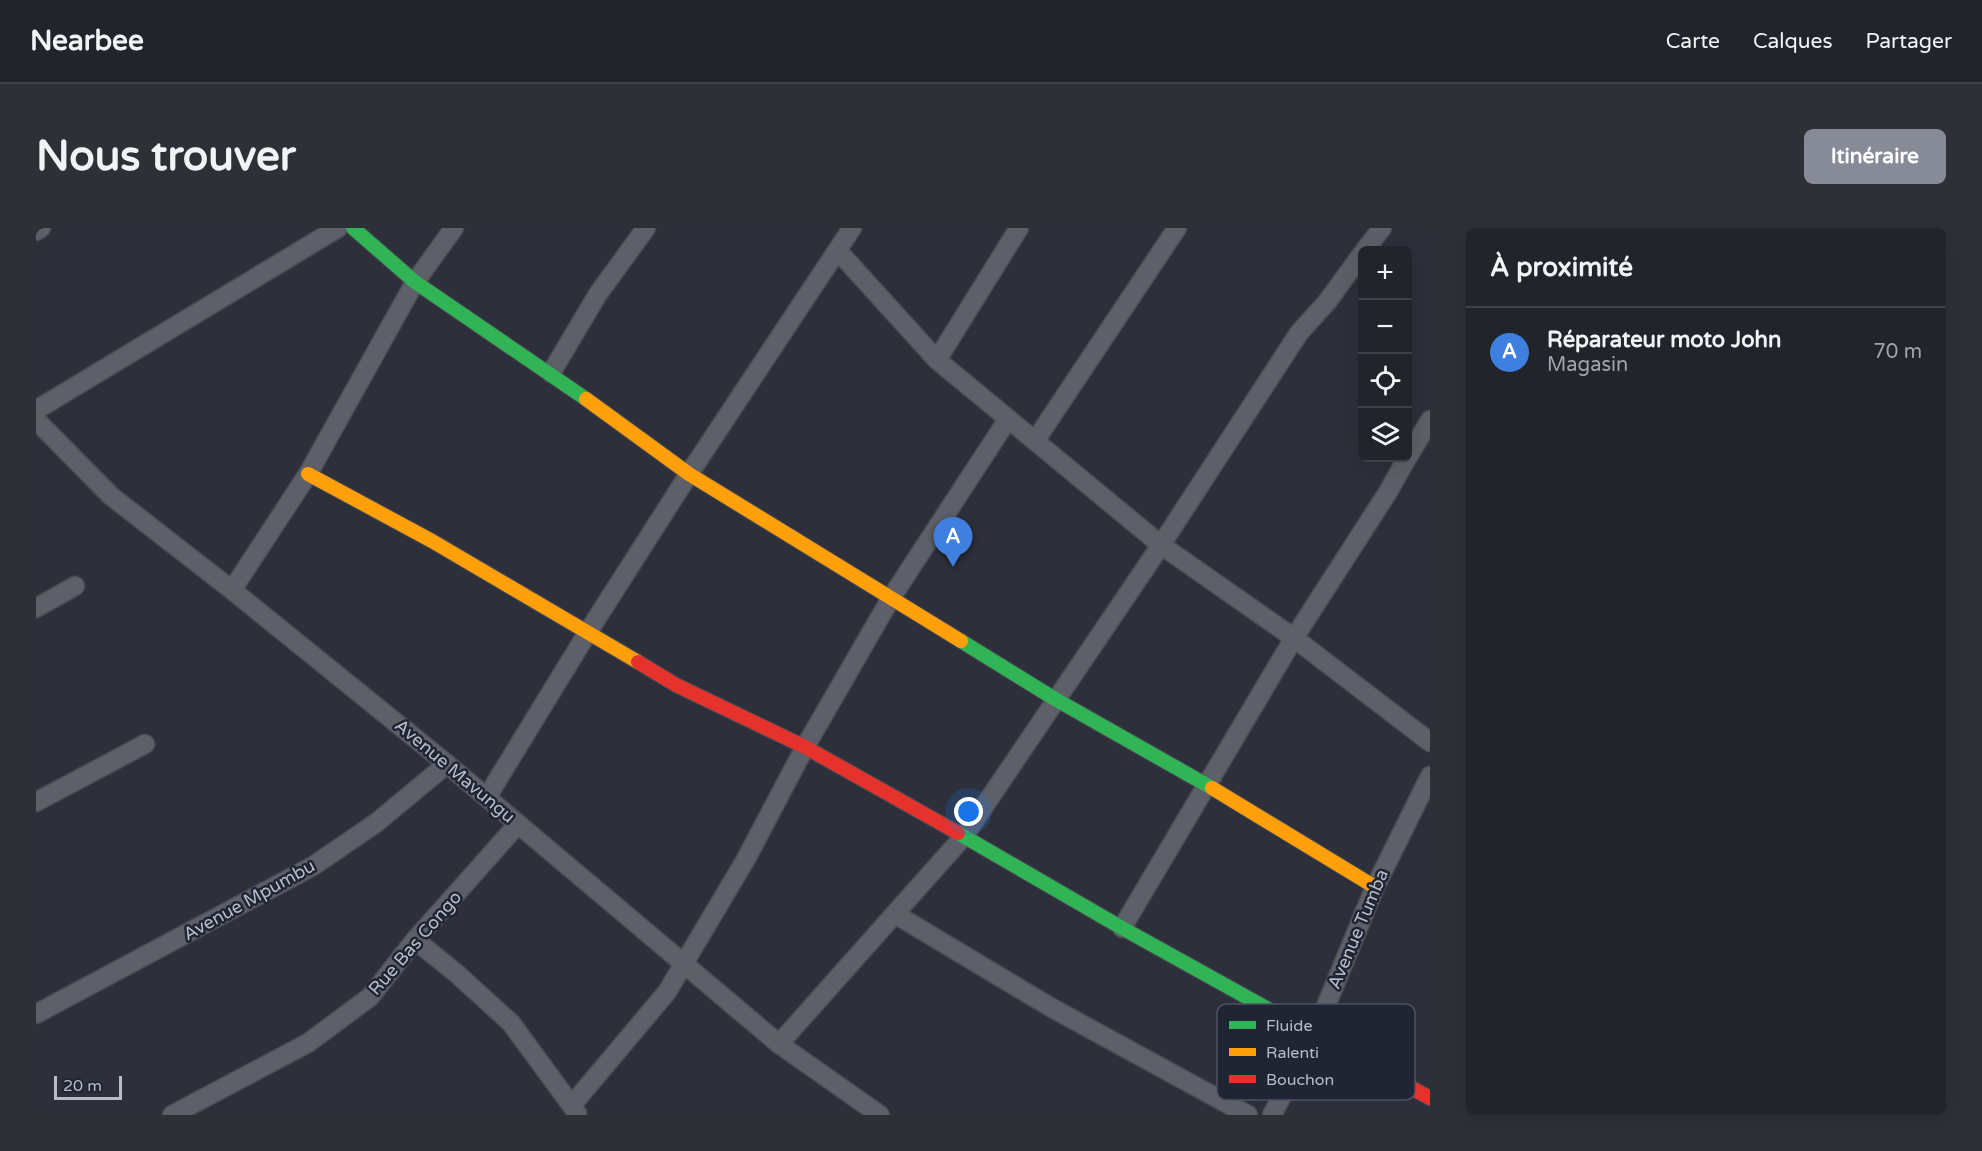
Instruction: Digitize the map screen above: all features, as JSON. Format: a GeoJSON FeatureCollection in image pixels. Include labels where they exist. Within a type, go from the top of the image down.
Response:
{"type":"FeatureCollection","features":[{"type":"Feature","properties":{"kind":"street"},"geometry":{"type":"LineString","coordinates":[[36,231],[41,228]]}},
{"type":"Feature","properties":{"kind":"street"},"geometry":{"type":"LineString","coordinates":[[36,410],[338,228]]}},
{"type":"Feature","properties":{"kind":"street"},"geometry":{"type":"LineString","coordinates":[[352,228],[415,282],[550,373],[689,474],[1055,699],[1206,785],[1375,887]]}},
{"type":"Feature","properties":{"kind":"street"},"geometry":{"type":"LineString","coordinates":[[232,590],[308,474],[415,282],[454,228]]}},
{"type":"Feature","properties":{"kind":"street"},"geometry":{"type":"LineString","coordinates":[[550,373],[598,294],[646,228]]}},
{"type":"Feature","properties":{"kind":"street"},"geometry":{"type":"LineString","coordinates":[[487,797],[588,632],[689,474],[852,228]]}},
{"type":"Feature","properties":{"kind":"street"},"geometry":{"type":"LineString","coordinates":[[937,360],[1019,228]]}},
{"type":"Feature","properties":{"kind":"street"},"geometry":{"type":"LineString","coordinates":[[1035,441],[1177,228]]}},
{"type":"Feature","properties":{"kind":"street"},"geometry":{"type":"LineString","coordinates":[[1368,246],[1382,228]]}},
{"type":"Feature","properties":{"kind":"street"},"geometry":{"type":"LineString","coordinates":[[838,251],[937,360],[1008,419],[1161,545],[1294,638],[1430,742]]}},
{"type":"Feature","properties":{"kind":"street"},"geometry":{"type":"LineString","coordinates":[[779,1044],[964,836],[1161,545],[1299,333],[1327,302],[1358,259]]}},
{"type":"Feature","properties":{"kind":"street"},"geometry":{"type":"LineString","coordinates":[[415,940],[456,973],[511,1023],[575,1110],[667,992],[746,859],[805,747],[891,598],[1008,419]]}},
{"type":"Feature","properties":{"kind":"street","name":"Avenue Mavungu"},"geometry":{"type":"LineString","coordinates":[[36,420],[111,496],[232,590],[447,764],[779,1044],[880,1115]]}},
{"type":"Feature","properties":{"kind":"street"},"geometry":{"type":"LineString","coordinates":[[1412,449],[1430,420]]}},
{"type":"Feature","properties":{"kind":"street"},"geometry":{"type":"LineString","coordinates":[[1122,928],[1294,638],[1388,492],[1404,462]]}},
{"type":"Feature","properties":{"kind":"street"},"geometry":{"type":"LineString","coordinates":[[308,474],[432,541],[676,685],[805,747],[1258,1004]]}},
{"type":"Feature","properties":{"kind":"street"},"geometry":{"type":"LineString","coordinates":[[36,608],[75,586]]}},
{"type":"Feature","properties":{"kind":"street"},"geometry":{"type":"LineString","coordinates":[[36,802],[146,744]]}},
{"type":"Feature","properties":{"kind":"street","name":"Avenue Mpumbu"},"geometry":{"type":"LineString","coordinates":[[36,1014],[313,866],[376,823],[447,764]]}},
{"type":"Feature","properties":{"kind":"street","name":"Avenue Tumba"},"geometry":{"type":"LineString","coordinates":[[1327,1004],[1375,887],[1430,776]]}},
{"type":"Feature","properties":{"kind":"street","name":"Rue Bas Congo"},"geometry":{"type":"LineString","coordinates":[[172,1115],[308,1043],[369,997],[415,940],[518,824]]}},
{"type":"Feature","properties":{"kind":"street"},"geometry":{"type":"LineString","coordinates":[[895,914],[1052,1008],[1217,1098]]}},
{"type":"Feature","properties":{"kind":"street"},"geometry":{"type":"LineString","coordinates":[[1415,1090],[1430,1098]]}},
{"type":"Feature","properties":{"kind":"street"},"geometry":{"type":"LineString","coordinates":[[1221,1100],[1248,1115]]}},
{"type":"Feature","properties":{"kind":"street","name":"Avenue Tumba"},"geometry":{"type":"LineString","coordinates":[[1272,1115],[1280,1100]]}},
{"type":"Feature","properties":{"kind":"traffic: fast"},"geometry":{"type":"LineString","coordinates":[[353,228],[415,282],[586,399]]}},
{"type":"Feature","properties":{"kind":"traffic: fast"},"geometry":{"type":"LineString","coordinates":[[961,641],[1055,699],[1212,788]]}},
{"type":"Feature","properties":{"kind":"traffic: fast"},"geometry":{"type":"LineString","coordinates":[[958,833],[1259,1004]]}},
{"type":"Feature","properties":{"kind":"traffic: slow"},"geometry":{"type":"LineString","coordinates":[[586,399],[689,474],[961,641]]}},
{"type":"Feature","properties":{"kind":"traffic: slow"},"geometry":{"type":"LineString","coordinates":[[308,474],[432,541],[638,662]]}},
{"type":"Feature","properties":{"kind":"traffic: slow"},"geometry":{"type":"LineString","coordinates":[[1212,788],[1375,887]]}},
{"type":"Feature","properties":{"kind":"traffic: jam"},"geometry":{"type":"LineString","coordinates":[[638,662],[676,685],[805,747],[958,833]]}},
{"type":"Feature","properties":{"kind":"traffic: jam"},"geometry":{"type":"LineString","coordinates":[[1415,1090],[1430,1098]]}},
{"type":"Feature","properties":{"kind":"place","name":"Réparateur moto John"},"geometry":{"type":"Point","coordinates":[953,567]}}]}
